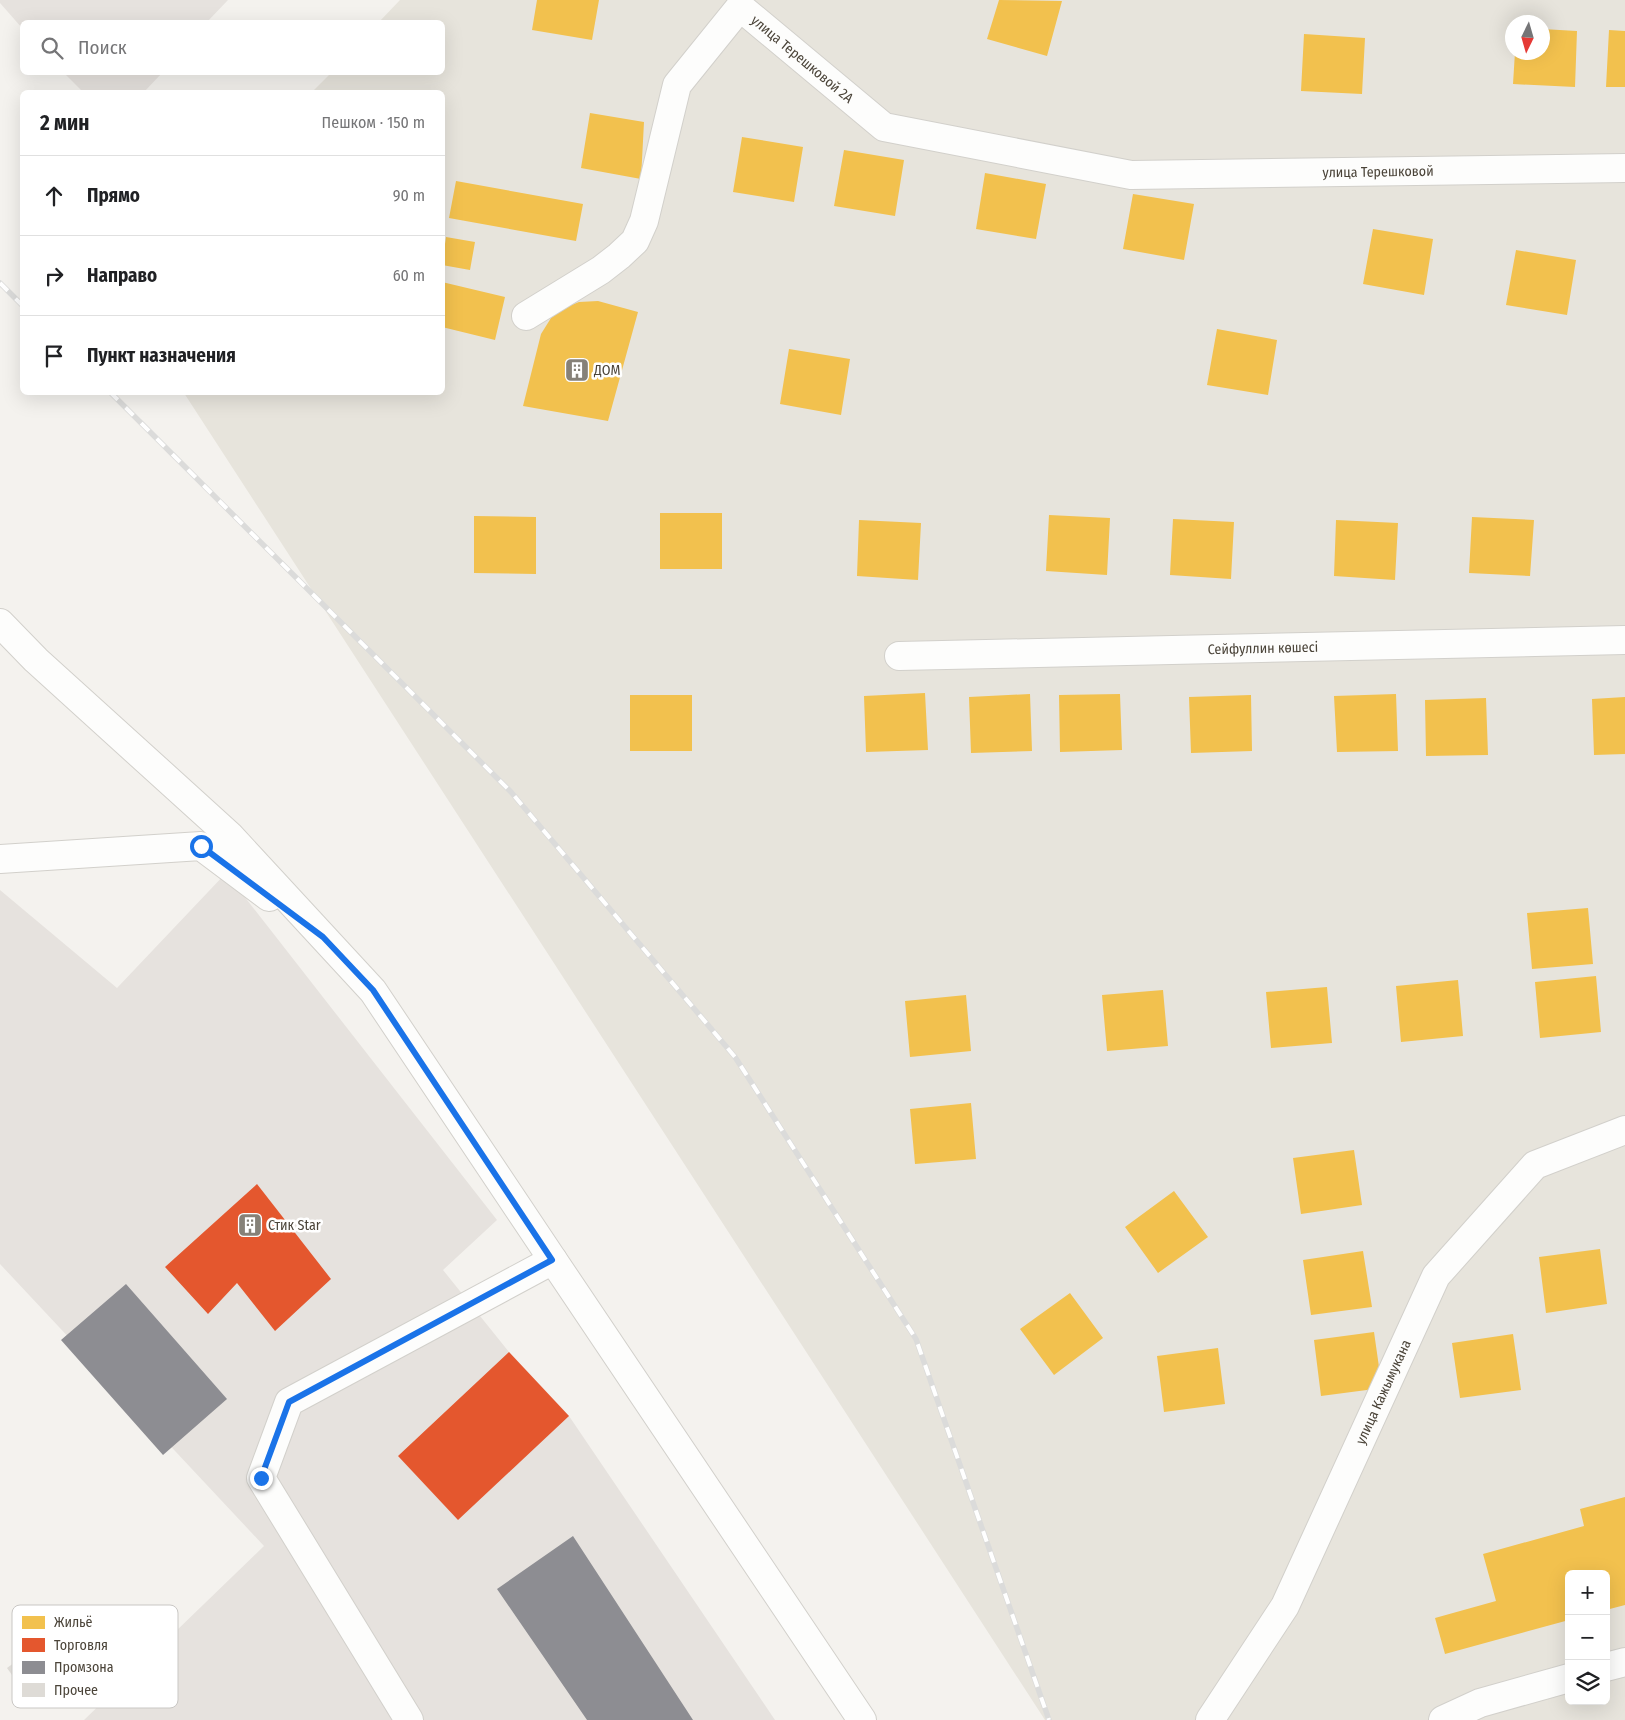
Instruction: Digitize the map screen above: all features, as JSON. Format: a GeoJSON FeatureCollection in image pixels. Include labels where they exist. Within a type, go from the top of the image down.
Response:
{"type":"FeatureCollection","features":[{"type":"Feature","properties":{"kind":"street","name":"улица Терешковой 2А"},"geometry":{"type":"LineString","coordinates":[[526,316],[601,270],[635,241],[644,221],[677,85],[737,3],[884,127],[1131,175]]}},
{"type":"Feature","properties":{"kind":"street","name":"улица Терешковой"},"geometry":{"type":"LineString","coordinates":[[1131,175],[1625,168]]}},
{"type":"Feature","properties":{"kind":"street"},"geometry":{"type":"LineString","coordinates":[[0,623],[36,660],[228,835],[373,990],[552,1260],[862,1720]]}},
{"type":"Feature","properties":{"kind":"street","name":"Сейфуллин көшесі"},"geometry":{"type":"LineString","coordinates":[[899,656],[1625,640]]}},
{"type":"Feature","properties":{"kind":"street"},"geometry":{"type":"LineString","coordinates":[[0,860],[201,846],[323,937]]}},
{"type":"Feature","properties":{"kind":"street","name":"улица Кажымукана"},"geometry":{"type":"LineString","coordinates":[[1210,1720],[1285,1606],[1436,1276],[1535,1165],[1625,1130]]}},
{"type":"Feature","properties":{"kind":"street"},"geometry":{"type":"LineString","coordinates":[[409,1720],[261,1478],[289,1402],[552,1260]]}},
{"type":"Feature","properties":{"kind":"street"},"geometry":{"type":"LineString","coordinates":[[1610,1666],[1625,1662]]}},
{"type":"Feature","properties":{"kind":"street"},"geometry":{"type":"LineString","coordinates":[[1443,1720],[1480,1703],[1565,1679]]}},
{"type":"Feature","properties":{"kind":"shaded area"},"geometry":{"type":"Polygon","coordinates":[[[0,0],[228,0],[209,20],[20,20],[20,26],[0,3],[0,0]]]}},
{"type":"Feature","properties":{"kind":"shaded area"},"geometry":{"type":"Polygon","coordinates":[[[400,0],[1625,0],[1625,1720],[1045,1720],[185,395],[445,395],[445,90],[314,90],[329,75],[445,75],[445,20],[381,20],[400,0]]]}},
{"type":"Feature","properties":{"kind":"shaded area"},"geometry":{"type":"Polygon","coordinates":[[[66,75],[160,75],[146,90],[81,90],[66,75]]]}},
{"type":"Feature","properties":{"kind":"shaded area"},"geometry":{"type":"Polygon","coordinates":[[[226,873],[497,1220],[443,1270],[509,1352],[569,1416],[775,1720],[84,1720],[96,1708],[178,1708],[178,1629],[264,1546],[0,1264],[0,890],[117,988],[226,873]]]}},
{"type":"Feature","properties":{"kind":"building: Жильё"},"geometry":{"type":"Polygon","coordinates":[[[537,0],[599,0],[592,40],[532,30],[537,0]]]}},
{"type":"Feature","properties":{"kind":"building: Жильё"},"geometry":{"type":"Polygon","coordinates":[[[999,0],[1062,1],[1047,56],[987,39],[999,0]]]}},
{"type":"Feature","properties":{"kind":"building: Жильё"},"geometry":{"type":"Polygon","coordinates":[[[1550,29],[1577,31],[1575,87],[1513,84],[1514,60],[1550,60],[1550,29]]]}},
{"type":"Feature","properties":{"kind":"building: Жильё"},"geometry":{"type":"Polygon","coordinates":[[[1609,30],[1625,31],[1625,87],[1606,87],[1609,30]]]}},
{"type":"Feature","properties":{"kind":"building: Жильё"},"geometry":{"type":"Polygon","coordinates":[[[1304,34],[1365,38],[1362,94],[1301,91],[1304,34]]]}},
{"type":"Feature","properties":{"kind":"building: Жильё"},"geometry":{"type":"Polygon","coordinates":[[[590,113],[644,122],[641,179],[581,168],[590,113]]]}},
{"type":"Feature","properties":{"kind":"building: Жильё"},"geometry":{"type":"Polygon","coordinates":[[[742,137],[803,147],[794,202],[733,192],[742,137]]]}},
{"type":"Feature","properties":{"kind":"building: Жильё"},"geometry":{"type":"Polygon","coordinates":[[[844,150],[904,160],[895,216],[834,206],[844,150]]]}},
{"type":"Feature","properties":{"kind":"building: Жильё"},"geometry":{"type":"Polygon","coordinates":[[[985,173],[1046,184],[1036,239],[976,229],[985,173]]]}},
{"type":"Feature","properties":{"kind":"building: Жильё"},"geometry":{"type":"Polygon","coordinates":[[[456,181],[583,204],[576,241],[449,218],[456,181]]]}},
{"type":"Feature","properties":{"kind":"building: Жильё"},"geometry":{"type":"Polygon","coordinates":[[[1133,194],[1194,204],[1184,260],[1123,249],[1133,194]]]}},
{"type":"Feature","properties":{"kind":"building: Жильё"},"geometry":{"type":"Polygon","coordinates":[[[1373,229],[1433,239],[1424,295],[1363,284],[1373,229]]]}},
{"type":"Feature","properties":{"kind":"building: Жильё"},"geometry":{"type":"Polygon","coordinates":[[[446,237],[475,242],[470,270],[445,266],[446,237]]]}},
{"type":"Feature","properties":{"kind":"building: Жильё"},"geometry":{"type":"Polygon","coordinates":[[[1516,250],[1576,260],[1567,315],[1506,305],[1516,250]]]}},
{"type":"Feature","properties":{"kind":"building: Жильё"},"geometry":{"type":"Polygon","coordinates":[[[445,283],[505,297],[495,340],[445,328],[445,283]]]}},
{"type":"Feature","properties":{"kind":"building: Жильё","name":"ДОМ"},"geometry":{"type":"Polygon","coordinates":[[[598,301],[638,312],[608,421],[523,406],[541,334],[551,318],[564,308],[579,302],[598,301]]]}},
{"type":"Feature","properties":{"kind":"building: Жильё"},"geometry":{"type":"Polygon","coordinates":[[[1217,329],[1277,340],[1268,395],[1207,385],[1217,329]]]}},
{"type":"Feature","properties":{"kind":"building: Жильё"},"geometry":{"type":"Polygon","coordinates":[[[789,349],[850,359],[841,415],[780,404],[789,349]]]}},
{"type":"Feature","properties":{"kind":"building: Жильё"},"geometry":{"type":"Polygon","coordinates":[[[660,513],[722,513],[722,569],[660,569],[660,513]]]}},
{"type":"Feature","properties":{"kind":"building: Жильё"},"geometry":{"type":"Polygon","coordinates":[[[1049,515],[1110,518],[1107,575],[1046,571],[1049,515]]]}},
{"type":"Feature","properties":{"kind":"building: Жильё"},"geometry":{"type":"Polygon","coordinates":[[[474,516],[536,517],[536,574],[474,573],[474,516]]]}},
{"type":"Feature","properties":{"kind":"building: Жильё"},"geometry":{"type":"Polygon","coordinates":[[[1472,517],[1534,520],[1530,576],[1469,573],[1472,517]]]}},
{"type":"Feature","properties":{"kind":"building: Жильё"},"geometry":{"type":"Polygon","coordinates":[[[1173,519],[1234,522],[1231,579],[1170,575],[1173,519]]]}},
{"type":"Feature","properties":{"kind":"building: Жильё"},"geometry":{"type":"Polygon","coordinates":[[[859,520],[921,523],[918,580],[857,576],[859,520]]]}},
{"type":"Feature","properties":{"kind":"building: Жильё"},"geometry":{"type":"Polygon","coordinates":[[[1336,520],[1398,523],[1395,580],[1334,576],[1336,520]]]}},
{"type":"Feature","properties":{"kind":"building: Жильё"},"geometry":{"type":"Polygon","coordinates":[[[925,693],[928,750],[866,752],[864,696],[925,693]]]}},
{"type":"Feature","properties":{"kind":"building: Жильё"},"geometry":{"type":"Polygon","coordinates":[[[1030,694],[1032,751],[971,753],[969,697],[1030,694]]]}},
{"type":"Feature","properties":{"kind":"building: Жильё"},"geometry":{"type":"Polygon","coordinates":[[[1120,694],[1122,750],[1060,752],[1059,695],[1120,694]]]}},
{"type":"Feature","properties":{"kind":"building: Жильё"},"geometry":{"type":"Polygon","coordinates":[[[1396,694],[1398,751],[1337,752],[1334,696],[1396,694]]]}},
{"type":"Feature","properties":{"kind":"building: Жильё"},"geometry":{"type":"Polygon","coordinates":[[[630,695],[692,695],[692,751],[630,751],[630,695]]]}},
{"type":"Feature","properties":{"kind":"building: Жильё"},"geometry":{"type":"Polygon","coordinates":[[[1251,695],[1252,751],[1191,753],[1189,697],[1251,695]]]}},
{"type":"Feature","properties":{"kind":"building: Жильё"},"geometry":{"type":"Polygon","coordinates":[[[1625,697],[1625,754],[1594,755],[1592,699],[1625,697]]]}},
{"type":"Feature","properties":{"kind":"building: Жильё"},"geometry":{"type":"Polygon","coordinates":[[[1486,698],[1488,755],[1426,756],[1425,700],[1486,698]]]}},
{"type":"Feature","properties":{"kind":"building: Жильё"},"geometry":{"type":"Polygon","coordinates":[[[1588,908],[1593,964],[1532,969],[1527,913],[1588,908]]]}},
{"type":"Feature","properties":{"kind":"building: Жильё"},"geometry":{"type":"Polygon","coordinates":[[[1596,976],[1601,1032],[1540,1038],[1535,982],[1596,976]]]}},
{"type":"Feature","properties":{"kind":"building: Жильё"},"geometry":{"type":"Polygon","coordinates":[[[1458,980],[1463,1036],[1401,1042],[1396,986],[1458,980]]]}},
{"type":"Feature","properties":{"kind":"building: Жильё"},"geometry":{"type":"Polygon","coordinates":[[[1327,987],[1332,1043],[1271,1048],[1266,992],[1327,987]]]}},
{"type":"Feature","properties":{"kind":"building: Жильё"},"geometry":{"type":"Polygon","coordinates":[[[1163,990],[1168,1046],[1107,1051],[1102,995],[1163,990]]]}},
{"type":"Feature","properties":{"kind":"building: Жильё"},"geometry":{"type":"Polygon","coordinates":[[[966,995],[971,1051],[910,1057],[905,1001],[966,995]]]}},
{"type":"Feature","properties":{"kind":"building: Жильё"},"geometry":{"type":"Polygon","coordinates":[[[971,1103],[976,1159],[915,1164],[910,1109],[971,1103]]]}},
{"type":"Feature","properties":{"kind":"building: Жильё"},"geometry":{"type":"Polygon","coordinates":[[[1354,1150],[1362,1205],[1301,1214],[1293,1158],[1354,1150]]]}},
{"type":"Feature","properties":{"kind":"building: Жильё"},"geometry":{"type":"Polygon","coordinates":[[[1174,1191],[1208,1237],[1158,1273],[1125,1227],[1174,1191]]]}},
{"type":"Feature","properties":{"kind":"building: Жильё"},"geometry":{"type":"Polygon","coordinates":[[[1600,1249],[1607,1304],[1546,1313],[1539,1257],[1600,1249]]]}},
{"type":"Feature","properties":{"kind":"building: Жильё"},"geometry":{"type":"Polygon","coordinates":[[[1363,1251],[1372,1307],[1311,1315],[1303,1260],[1363,1251]]]}},
{"type":"Feature","properties":{"kind":"building: Жильё"},"geometry":{"type":"Polygon","coordinates":[[[1070,1293],[1103,1338],[1054,1375],[1020,1329],[1070,1293]]]}},
{"type":"Feature","properties":{"kind":"building: Жильё"},"geometry":{"type":"Polygon","coordinates":[[[1374,1332],[1382,1388],[1321,1396],[1314,1340],[1374,1332]]]}},
{"type":"Feature","properties":{"kind":"building: Жильё"},"geometry":{"type":"Polygon","coordinates":[[[1513,1334],[1521,1390],[1460,1398],[1452,1343],[1513,1334]]]}},
{"type":"Feature","properties":{"kind":"building: Жильё"},"geometry":{"type":"Polygon","coordinates":[[[1218,1348],[1225,1404],[1164,1412],[1157,1356],[1218,1348]]]}},
{"type":"Feature","properties":{"kind":"building: Жильё"},"geometry":{"type":"Polygon","coordinates":[[[1625,1497],[1625,1605],[1610,1609],[1610,1570],[1565,1570],[1565,1621],[1445,1654],[1435,1618],[1496,1601],[1483,1554],[1584,1526],[1580,1509],[1625,1497]]]}},
{"type":"Feature","properties":{"kind":"building: Торговля","name":"Стик Star"},"geometry":{"type":"Polygon","coordinates":[[[257,1184],[331,1279],[275,1331],[237,1283],[208,1314],[165,1267],[257,1184]]]}},
{"type":"Feature","properties":{"kind":"building: Торговля"},"geometry":{"type":"Polygon","coordinates":[[[509,1352],[569,1416],[458,1520],[398,1456],[509,1352]]]}},
{"type":"Feature","properties":{"kind":"building: Промзона"},"geometry":{"type":"Polygon","coordinates":[[[126,1284],[227,1399],[163,1455],[61,1340],[126,1284]]]}},
{"type":"Feature","properties":{"kind":"building: Промзона"},"geometry":{"type":"Polygon","coordinates":[[[573,1536],[693,1720],[587,1720],[497,1589],[573,1536]]]}},
{"type":"Feature","properties":{"kind":"building: Прочее"},"geometry":{"type":"Polygon","coordinates":[[[12,1664],[12,1675],[7,1668],[12,1664]]]}},
{"type":"Feature","properties":{"kind":"railway"},"geometry":{"type":"LineString","coordinates":[[0,283],[20,303]]}},
{"type":"Feature","properties":{"kind":"railway"},"geometry":{"type":"LineString","coordinates":[[113,395],[511,792],[735,1057],[916,1339],[1049,1720]]}},
{"type":"Feature","properties":{"kind":"place","name":"ДОМ"},"geometry":{"type":"Point","coordinates":[577,370]}},
{"type":"Feature","properties":{"kind":"place","name":"Стик Star"},"geometry":{"type":"Point","coordinates":[250,1225]}},
{"type":"Feature","properties":{"kind":"route"},"geometry":{"type":"LineString","coordinates":[[201,846],[323,937],[373,990],[552,1260],[289,1402],[261,1478]]}}]}
